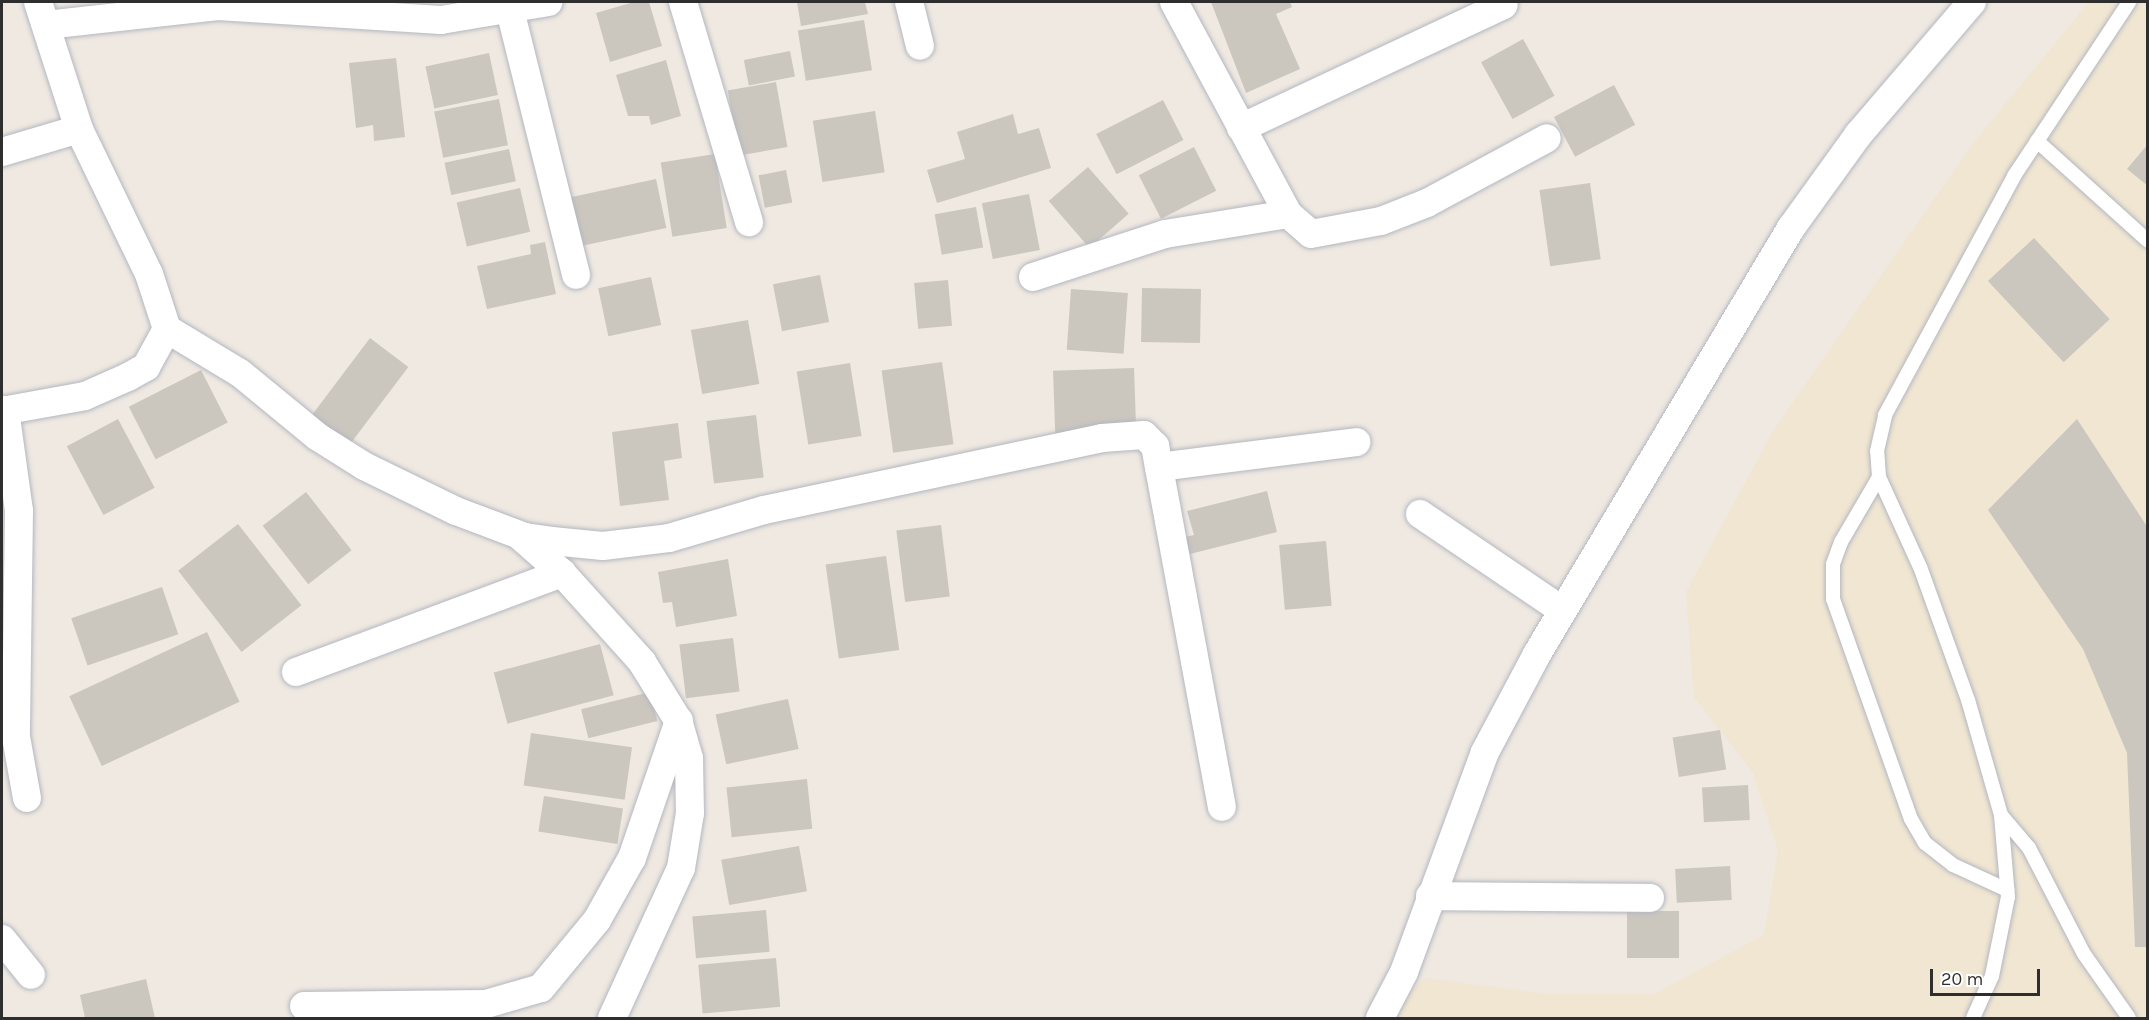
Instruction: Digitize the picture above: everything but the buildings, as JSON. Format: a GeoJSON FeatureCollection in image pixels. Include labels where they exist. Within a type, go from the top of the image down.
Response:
{"type":"FeatureCollection","features":[{"type":"Feature","properties":{"kind":"street"},"geometry":{"type":"LineString","coordinates":[[548,2],[510,10],[396,20],[218,6],[42,13],[79,129],[149,274],[167,329],[240,373],[356,461],[518,535],[562,573],[642,662],[679,721],[689,758],[690,802],[681,868],[612,1018]]}},
{"type":"Feature","properties":{"kind":"street"},"geometry":{"type":"LineString","coordinates":[[684,2],[749,222]]}},
{"type":"Feature","properties":{"kind":"street"},"geometry":{"type":"LineString","coordinates":[[909,2],[920,46]]}},
{"type":"Feature","properties":{"kind":"street"},"geometry":{"type":"LineString","coordinates":[[1174,2],[1288,214],[1311,234],[1381,221],[1547,138]]}},
{"type":"Feature","properties":{"kind":"street"},"geometry":{"type":"LineString","coordinates":[[1380,1018],[1485,752],[1562,610],[1791,228],[1858,135],[1972,2]]}},
{"type":"Feature","properties":{"kind":"street"},"geometry":{"type":"LineString","coordinates":[[1242,128],[1504,5]]}},
{"type":"Feature","properties":{"kind":"street"},"geometry":{"type":"LineString","coordinates":[[510,10],[576,275]]}},
{"type":"Feature","properties":{"kind":"street"},"geometry":{"type":"LineString","coordinates":[[2,152],[79,129]]}},
{"type":"Feature","properties":{"kind":"street"},"geometry":{"type":"LineString","coordinates":[[1033,277],[1165,234],[1288,214]]}},
{"type":"Feature","properties":{"kind":"street"},"geometry":{"type":"LineString","coordinates":[[27,798],[14,694],[19,511],[3,411],[85,396],[128,377],[146,367],[167,329]]}},
{"type":"Feature","properties":{"kind":"street"},"geometry":{"type":"LineString","coordinates":[[518,535],[603,546],[643,543],[764,510],[1137,434],[1151,439],[1159,468],[1222,807]]}},
{"type":"Feature","properties":{"kind":"street"},"geometry":{"type":"LineString","coordinates":[[1159,468],[1356,442]]}},
{"type":"Feature","properties":{"kind":"street"},"geometry":{"type":"LineString","coordinates":[[1420,514],[1562,610]]}},
{"type":"Feature","properties":{"kind":"street"},"geometry":{"type":"LineString","coordinates":[[296,672],[562,573]]}},
{"type":"Feature","properties":{"kind":"street"},"geometry":{"type":"LineString","coordinates":[[304,1006],[486,1004],[541,988],[597,920],[632,858],[679,721]]}},
{"type":"Feature","properties":{"kind":"street"},"geometry":{"type":"LineString","coordinates":[[1430,896],[1650,898]]}},
{"type":"Feature","properties":{"kind":"street"},"geometry":{"type":"LineString","coordinates":[[2,939],[31,975]]}},
{"type":"Feature","properties":{"kind":"lane"},"geometry":{"type":"LineString","coordinates":[[1973,1018],[1992,975],[2007,890],[2001,815],[1960,678],[1879,477],[1876,451],[1885,415],[2037,141],[2129,2]]}},
{"type":"Feature","properties":{"kind":"lane"},"geometry":{"type":"LineString","coordinates":[[2037,141],[2148,241]]}},
{"type":"Feature","properties":{"kind":"lane"},"geometry":{"type":"LineString","coordinates":[[1879,477],[1841,542],[1833,564],[1833,599],[1920,835],[1953,865],[2007,890]]}},
{"type":"Feature","properties":{"kind":"lane"},"geometry":{"type":"LineString","coordinates":[[2001,815],[2029,848],[2084,954],[2129,1018]]}},
{"type":"Feature","properties":{"kind":"shaded area"},"geometry":{"type":"Polygon","coordinates":[[[2089,2],[2147,2],[2147,1018],[1383,1018],[1425,978],[1548,994],[1654,994],[1764,935],[1778,850],[1753,773],[1694,697],[1686,592],[1773,431],[1971,146],[2089,2]]]}}]}
